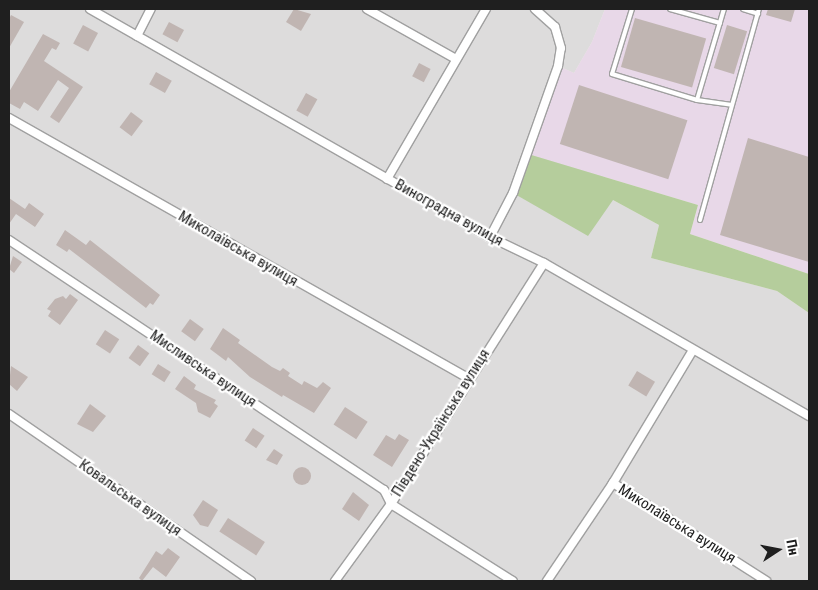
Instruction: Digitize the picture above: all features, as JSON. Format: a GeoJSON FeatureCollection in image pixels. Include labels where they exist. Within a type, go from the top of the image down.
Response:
{"type":"FeatureCollection","features":[{"type":"Feature","properties":{"kind":"street","name":"Виноградна вулиця"},"geometry":{"type":"LineString","coordinates":[[90,9],[490,237],[544,263],[809,416]]}},
{"type":"Feature","properties":{"kind":"street"},"geometry":{"type":"LineString","coordinates":[[136,36],[151,9]]}},
{"type":"Feature","properties":{"kind":"street"},"geometry":{"type":"LineString","coordinates":[[367,9],[456,59]]}},
{"type":"Feature","properties":{"kind":"street"},"geometry":{"type":"LineString","coordinates":[[387,179],[486,9]]}},
{"type":"Feature","properties":{"kind":"street"},"geometry":{"type":"LineString","coordinates":[[490,237],[513,193],[558,66],[561,48],[555,27],[535,9]]}},
{"type":"Feature","properties":{"kind":"street","name":"Миколаївська вулиця"},"geometry":{"type":"LineString","coordinates":[[9,118],[468,378]]}},
{"type":"Feature","properties":{"kind":"street","name":"Мисливська вулиця"},"geometry":{"type":"LineString","coordinates":[[9,240],[384,490],[391,504]]}},
{"type":"Feature","properties":{"kind":"street","name":"Південо-Українська вулиця"},"geometry":{"type":"LineString","coordinates":[[335,581],[391,504],[468,378],[544,263]]}},
{"type":"Feature","properties":{"kind":"street","name":"Миколаївська вулиця"},"geometry":{"type":"LineString","coordinates":[[546,581],[613,483],[693,350]]}},
{"type":"Feature","properties":{"kind":"street","name":"Ковальська вулиця"},"geometry":{"type":"LineString","coordinates":[[9,414],[251,581]]}},
{"type":"Feature","properties":{"kind":"street","name":"Миколаївська вулиця"},"geometry":{"type":"LineString","coordinates":[[613,483],[766,581]]}},
{"type":"Feature","properties":{"kind":"street"},"geometry":{"type":"LineString","coordinates":[[391,504],[513,581]]}},
{"type":"Feature","properties":{"kind":"lane"},"geometry":{"type":"LineString","coordinates":[[632,9],[612,74],[698,100],[732,105]]}},
{"type":"Feature","properties":{"kind":"lane"},"geometry":{"type":"LineString","coordinates":[[670,9],[720,23]]}},
{"type":"Feature","properties":{"kind":"lane"},"geometry":{"type":"LineString","coordinates":[[698,100],[724,9]]}},
{"type":"Feature","properties":{"kind":"lane"},"geometry":{"type":"LineString","coordinates":[[700,220],[758,11],[743,9]]}},
{"type":"Feature","properties":{"kind":"shaded area"},"geometry":{"type":"Polygon","coordinates":[[[9,9],[605,9],[592,42],[574,73],[558,66],[613,200],[659,225],[651,258],[777,291],[809,313],[809,581],[9,581],[9,9]]]}},
{"type":"Feature","properties":{"kind":"shaded area"},"geometry":{"type":"Polygon","coordinates":[[[605,9],[809,9],[809,274],[690,234],[698,205],[528,154],[558,66],[574,73],[592,42],[605,9]]]}},
{"type":"Feature","properties":{"kind":"green space"},"geometry":{"type":"Polygon","coordinates":[[[528,154],[698,205],[690,234],[809,274],[809,313],[777,291],[651,258],[659,225],[613,200],[588,236],[513,193],[528,154]]]}},
{"type":"Feature","properties":{"kind":"building"},"geometry":{"type":"Polygon","coordinates":[[[294,9],[311,14],[301,31],[286,22],[294,9]]]}},
{"type":"Feature","properties":{"kind":"building"},"geometry":{"type":"Polygon","coordinates":[[[768,9],[795,9],[791,22],[766,15],[768,9]]]}},
{"type":"Feature","properties":{"kind":"building"},"geometry":{"type":"Polygon","coordinates":[[[11,15],[24,22],[9,48],[9,19],[11,15]]]}},
{"type":"Feature","properties":{"kind":"building"},"geometry":{"type":"Polygon","coordinates":[[[635,18],[706,38],[692,87],[621,67],[635,18]]]}},
{"type":"Feature","properties":{"kind":"building"},"geometry":{"type":"Polygon","coordinates":[[[169,22],[184,30],[177,42],[162,34],[169,22]]]}},
{"type":"Feature","properties":{"kind":"building"},"geometry":{"type":"Polygon","coordinates":[[[83,25],[98,33],[88,52],[73,44],[83,25]]]}},
{"type":"Feature","properties":{"kind":"building"},"geometry":{"type":"Polygon","coordinates":[[[727,25],[747,31],[734,74],[714,68],[727,25]]]}},
{"type":"Feature","properties":{"kind":"building"},"geometry":{"type":"Polygon","coordinates":[[[43,34],[60,43],[56,50],[52,48],[44,61],[83,87],[59,123],[50,117],[69,88],[58,80],[38,111],[24,102],[20,109],[9,103],[9,92],[43,34]]]}},
{"type":"Feature","properties":{"kind":"building"},"geometry":{"type":"Polygon","coordinates":[[[419,63],[431,69],[424,82],[412,76],[419,63]]]}},
{"type":"Feature","properties":{"kind":"building"},"geometry":{"type":"Polygon","coordinates":[[[156,72],[172,81],[165,93],[149,84],[156,72]]]}},
{"type":"Feature","properties":{"kind":"building"},"geometry":{"type":"Polygon","coordinates":[[[579,85],[687,120],[668,179],[560,144],[579,85]]]}},
{"type":"Feature","properties":{"kind":"building"},"geometry":{"type":"Polygon","coordinates":[[[306,93],[317,99],[308,117],[296,110],[306,93]]]}},
{"type":"Feature","properties":{"kind":"building"},"geometry":{"type":"Polygon","coordinates":[[[131,112],[143,121],[132,136],[120,127],[131,112]]]}},
{"type":"Feature","properties":{"kind":"building"},"geometry":{"type":"Polygon","coordinates":[[[748,138],[809,157],[809,262],[720,235],[748,138]]]}},
{"type":"Feature","properties":{"kind":"building"},"geometry":{"type":"Polygon","coordinates":[[[9,198],[25,209],[29,203],[44,214],[35,227],[16,214],[9,224],[9,198]]]}},
{"type":"Feature","properties":{"kind":"building"},"geometry":{"type":"Polygon","coordinates":[[[65,230],[86,245],[90,240],[160,295],[153,305],[150,303],[146,308],[69,249],[67,252],[56,245],[65,230]]]}},
{"type":"Feature","properties":{"kind":"building"},"geometry":{"type":"Polygon","coordinates":[[[13,256],[22,262],[14,273],[9,269],[13,256]]]}},
{"type":"Feature","properties":{"kind":"building"},"geometry":{"type":"Polygon","coordinates":[[[70,294],[78,300],[60,325],[48,316],[51,311],[47,309],[55,299],[63,296],[66,299],[70,294]]]}},
{"type":"Feature","properties":{"kind":"building"},"geometry":{"type":"Polygon","coordinates":[[[190,319],[204,329],[195,341],[181,331],[190,319]]]}},
{"type":"Feature","properties":{"kind":"building"},"geometry":{"type":"Polygon","coordinates":[[[223,328],[240,340],[238,343],[272,367],[280,371],[283,368],[290,373],[288,376],[302,385],[304,381],[317,388],[323,382],[331,388],[314,413],[283,395],[282,397],[250,377],[228,357],[226,361],[210,349],[223,328]]]}},
{"type":"Feature","properties":{"kind":"building"},"geometry":{"type":"Polygon","coordinates":[[[105,330],[119,339],[110,354],[96,344],[105,330]]]}},
{"type":"Feature","properties":{"kind":"building"},"geometry":{"type":"Polygon","coordinates":[[[138,345],[149,353],[140,366],[129,358],[138,345]]]}},
{"type":"Feature","properties":{"kind":"building"},"geometry":{"type":"Polygon","coordinates":[[[158,364],[171,372],[164,382],[152,374],[158,364]]]}},
{"type":"Feature","properties":{"kind":"building"},"geometry":{"type":"Polygon","coordinates":[[[11,366],[28,377],[17,391],[9,384],[11,366]]]}},
{"type":"Feature","properties":{"kind":"building"},"geometry":{"type":"Polygon","coordinates":[[[637,371],[655,382],[646,396],[628,386],[637,371]]]}},
{"type":"Feature","properties":{"kind":"building"},"geometry":{"type":"Polygon","coordinates":[[[184,376],[196,385],[194,389],[216,400],[214,403],[218,406],[210,418],[198,412],[196,403],[175,389],[184,376]]]}},
{"type":"Feature","properties":{"kind":"building"},"geometry":{"type":"Polygon","coordinates":[[[90,404],[106,416],[93,432],[77,424],[90,404]]]}},
{"type":"Feature","properties":{"kind":"building"},"geometry":{"type":"Polygon","coordinates":[[[345,407],[368,422],[356,439],[334,425],[345,407]]]}},
{"type":"Feature","properties":{"kind":"building"},"geometry":{"type":"Polygon","coordinates":[[[253,428],[265,436],[256,448],[245,440],[253,428]]]}},
{"type":"Feature","properties":{"kind":"building"},"geometry":{"type":"Polygon","coordinates":[[[399,434],[409,440],[392,467],[373,455],[386,435],[395,440],[399,434]]]}},
{"type":"Feature","properties":{"kind":"building"},"geometry":{"type":"Polygon","coordinates":[[[274,449],[283,455],[277,465],[266,460],[274,449]]]}},
{"type":"Feature","properties":{"kind":"building"},"geometry":{"type":"Polygon","coordinates":[[[302,467],[308,470],[311,476],[308,482],[302,485],[296,482],[293,476],[296,470],[302,467]]]}},
{"type":"Feature","properties":{"kind":"building"},"geometry":{"type":"Polygon","coordinates":[[[353,492],[369,505],[359,521],[342,509],[353,492]]]}},
{"type":"Feature","properties":{"kind":"building"},"geometry":{"type":"Polygon","coordinates":[[[203,500],[218,510],[208,527],[200,525],[193,515],[203,500]]]}},
{"type":"Feature","properties":{"kind":"building"},"geometry":{"type":"Polygon","coordinates":[[[228,518],[265,542],[256,555],[219,531],[228,518]]]}},
{"type":"Feature","properties":{"kind":"building"},"geometry":{"type":"Polygon","coordinates":[[[168,548],[180,557],[166,577],[153,567],[142,581],[139,578],[156,551],[162,555],[168,548]]]}}]}
